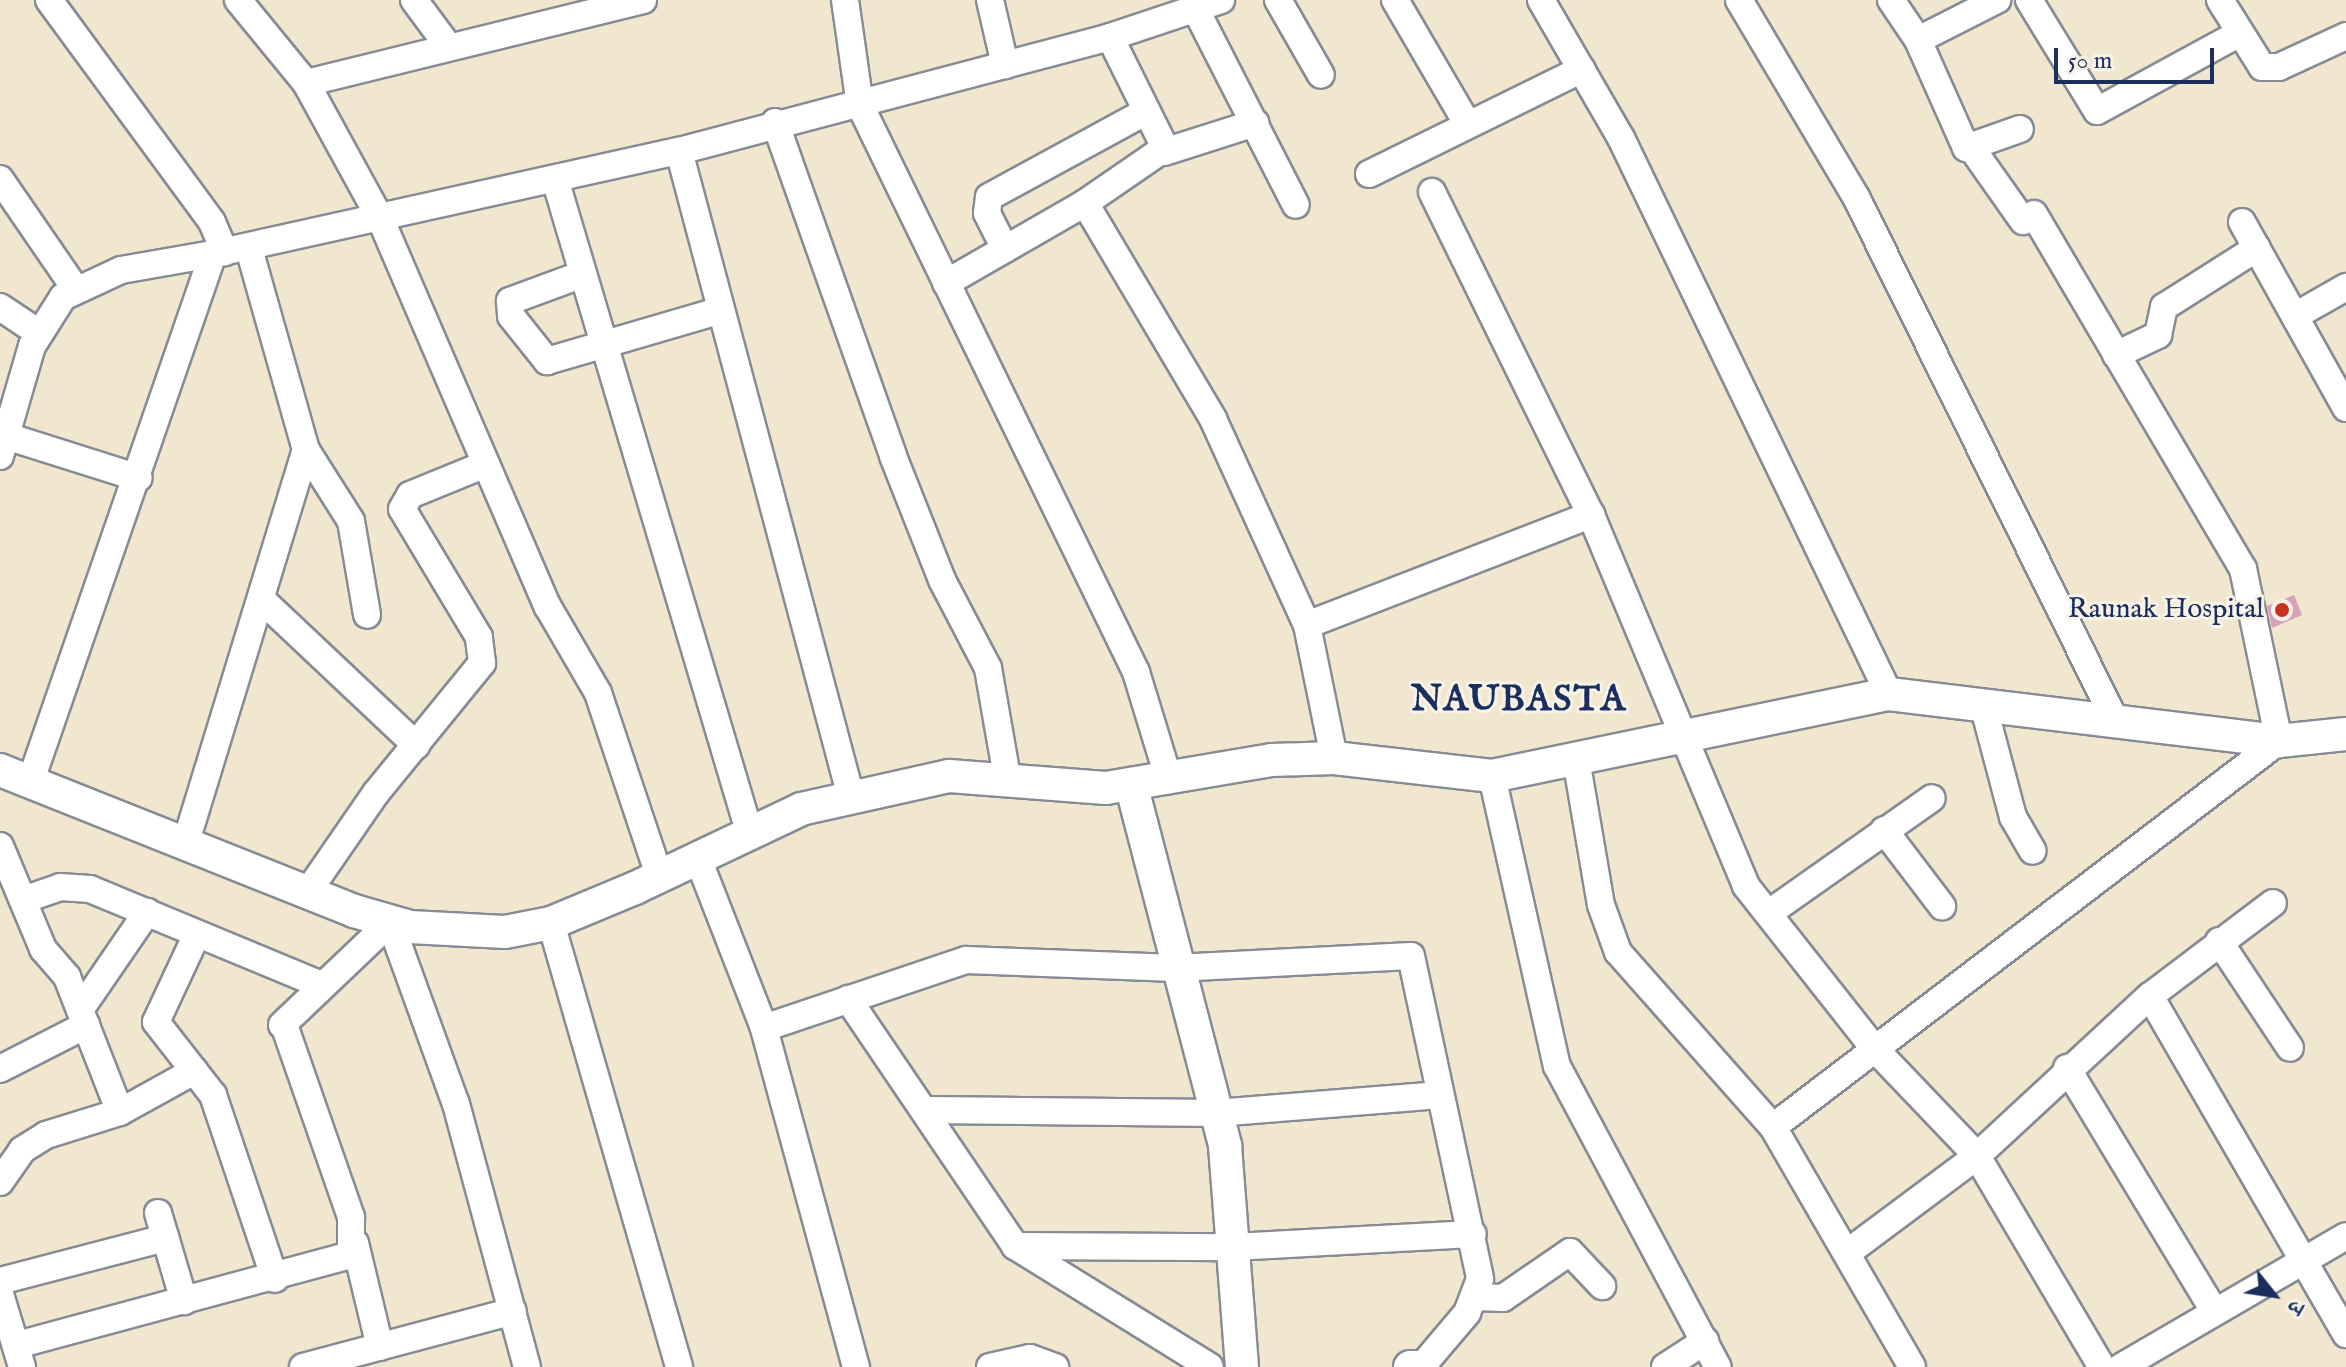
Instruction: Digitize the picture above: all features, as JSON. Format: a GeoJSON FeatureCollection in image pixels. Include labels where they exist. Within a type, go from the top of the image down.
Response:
{"type":"FeatureCollection","features":[{"type":"Feature","properties":{"kind":"street"},"geometry":{"type":"LineString","coordinates":[[49,0],[212,222],[229,251],[306,450],[351,521],[367,615]]}},
{"type":"Feature","properties":{"kind":"street"},"geometry":{"type":"LineString","coordinates":[[238,0],[306,83],[381,220],[548,607],[598,693],[659,875]]}},
{"type":"Feature","properties":{"kind":"street"},"geometry":{"type":"LineString","coordinates":[[414,0],[448,46]]}},
{"type":"Feature","properties":{"kind":"street"},"geometry":{"type":"LineString","coordinates":[[306,83],[583,6],[643,0]]}},
{"type":"Feature","properties":{"kind":"street"},"geometry":{"type":"LineString","coordinates":[[845,0],[860,105],[1136,672],[1169,780]]}},
{"type":"Feature","properties":{"kind":"street"},"geometry":{"type":"LineString","coordinates":[[990,0],[1005,65]]}},
{"type":"Feature","properties":{"kind":"street"},"geometry":{"type":"LineString","coordinates":[[139,478],[3,446],[39,333],[75,288],[121,270],[381,220],[679,151],[775,122],[860,105],[1110,37],[1221,0]]}},
{"type":"Feature","properties":{"kind":"street"},"geometry":{"type":"LineString","coordinates":[[1278,0],[1321,75]]}},
{"type":"Feature","properties":{"kind":"street"},"geometry":{"type":"LineString","coordinates":[[1541,0],[1582,69],[1889,694]]}},
{"type":"Feature","properties":{"kind":"street"},"geometry":{"type":"LineString","coordinates":[[1739,0],[1857,199],[2115,720]]}},
{"type":"Feature","properties":{"kind":"street"},"geometry":{"type":"LineString","coordinates":[[1891,0],[1918,40],[1957,135],[2029,217],[2116,355],[2243,569],[2279,741]]}},
{"type":"Feature","properties":{"kind":"street"},"geometry":{"type":"LineString","coordinates":[[1918,40],[1997,0]]}},
{"type":"Feature","properties":{"kind":"street"},"geometry":{"type":"LineString","coordinates":[[2029,0],[2097,111],[2238,34]]}},
{"type":"Feature","properties":{"kind":"street"},"geometry":{"type":"LineString","coordinates":[[2220,0],[2253,63],[2271,68],[2346,36]]}},
{"type":"Feature","properties":{"kind":"street"},"geometry":{"type":"LineString","coordinates":[[1399,1],[1467,123]]}},
{"type":"Feature","properties":{"kind":"street"},"geometry":{"type":"LineString","coordinates":[[1195,8],[1296,205]]}},
{"type":"Feature","properties":{"kind":"street"},"geometry":{"type":"LineString","coordinates":[[1110,37],[1164,152]]}},
{"type":"Feature","properties":{"kind":"street"},"geometry":{"type":"LineString","coordinates":[[1369,174],[1467,123],[1582,69]]}},
{"type":"Feature","properties":{"kind":"street"},"geometry":{"type":"LineString","coordinates":[[1005,249],[987,213],[989,197],[1145,112]]}},
{"type":"Feature","properties":{"kind":"street"},"geometry":{"type":"LineString","coordinates":[[775,122],[893,456],[942,580],[988,668],[1007,777]]}},
{"type":"Feature","properties":{"kind":"street"},"geometry":{"type":"LineString","coordinates":[[946,283],[1085,203],[1164,152],[1255,123]]}},
{"type":"Feature","properties":{"kind":"street"},"geometry":{"type":"LineString","coordinates":[[1973,150],[2020,129]]}},
{"type":"Feature","properties":{"kind":"street"},"geometry":{"type":"LineString","coordinates":[[679,151],[850,793]]}},
{"type":"Feature","properties":{"kind":"street"},"geometry":{"type":"LineString","coordinates":[[0,179],[75,288]]}},
{"type":"Feature","properties":{"kind":"street"},"geometry":{"type":"LineString","coordinates":[[555,179],[749,831]]}},
{"type":"Feature","properties":{"kind":"street"},"geometry":{"type":"LineString","coordinates":[[1432,192],[1591,515],[1746,886],[1873,1047],[1977,1156],[2102,1367]]}},
{"type":"Feature","properties":{"kind":"street"},"geometry":{"type":"LineString","coordinates":[[1085,203],[1213,419],[1307,625],[1334,758]]}},
{"type":"Feature","properties":{"kind":"street"},"geometry":{"type":"LineString","coordinates":[[2242,222],[2346,408]]}},
{"type":"Feature","properties":{"kind":"street"},"geometry":{"type":"LineString","coordinates":[[2116,355],[2158,335],[2164,307],[2257,248]]}},
{"type":"Feature","properties":{"kind":"street"},"geometry":{"type":"LineString","coordinates":[[229,251],[139,478],[9,778],[390,922],[505,932],[551,923],[749,831],[850,793],[949,776],[1131,784],[1169,780],[1272,760],[1334,758],[1492,776],[1684,740],[1889,694],[1984,708],[2115,720],[2279,741],[2346,734]]}},
{"type":"Feature","properties":{"kind":"street"},"geometry":{"type":"LineString","coordinates":[[583,274],[513,295],[511,316],[547,361],[603,341],[721,310]]}},
{"type":"Feature","properties":{"kind":"street"},"geometry":{"type":"LineString","coordinates":[[2295,316],[2346,287]]}},
{"type":"Feature","properties":{"kind":"street"},"geometry":{"type":"LineString","coordinates":[[0,307],[39,333]]}},
{"type":"Feature","properties":{"kind":"street"},"geometry":{"type":"LineString","coordinates":[[185,845],[306,450]]}},
{"type":"Feature","properties":{"kind":"street"},"geometry":{"type":"LineString","coordinates":[[307,893],[484,655],[402,504],[486,464]]}},
{"type":"Feature","properties":{"kind":"street"},"geometry":{"type":"LineString","coordinates":[[1307,625],[1591,515]]}},
{"type":"Feature","properties":{"kind":"street"},"geometry":{"type":"LineString","coordinates":[[262,600],[416,745]]}},
{"type":"Feature","properties":{"kind":"street"},"geometry":{"type":"LineString","coordinates":[[1984,708],[2013,817],[2033,851]]}},
{"type":"Feature","properties":{"kind":"street"},"geometry":{"type":"LineString","coordinates":[[1773,1127],[1873,1047],[2279,741]]}},
{"type":"Feature","properties":{"kind":"street"},"geometry":{"type":"LineString","coordinates":[[1576,759],[1601,905],[1618,952],[1773,1127],[1912,1367]]}},
{"type":"Feature","properties":{"kind":"street"},"geometry":{"type":"LineString","coordinates":[[1492,776],[1557,1066],[1718,1367]]}},
{"type":"Feature","properties":{"kind":"street"},"geometry":{"type":"LineString","coordinates":[[1131,784],[1175,968],[1216,1113],[1233,1247],[1242,1367]]}},
{"type":"Feature","properties":{"kind":"street"},"geometry":{"type":"LineString","coordinates":[[1769,913],[1932,798]]}},
{"type":"Feature","properties":{"kind":"street"},"geometry":{"type":"LineString","coordinates":[[1884,830],[1942,906]]}},
{"type":"Feature","properties":{"kind":"street"},"geometry":{"type":"LineString","coordinates":[[0,846],[23,900],[83,1018],[120,1112]]}},
{"type":"Feature","properties":{"kind":"street"},"geometry":{"type":"LineString","coordinates":[[697,856],[764,1028],[856,1367]]}},
{"type":"Feature","properties":{"kind":"street"},"geometry":{"type":"LineString","coordinates":[[23,900],[79,886],[317,983]]}},
{"type":"Feature","properties":{"kind":"street"},"geometry":{"type":"LineString","coordinates":[[1847,1253],[1977,1156],[2067,1068],[2150,996],[2273,903]]}},
{"type":"Feature","properties":{"kind":"street"},"geometry":{"type":"LineString","coordinates":[[0,1069],[83,1018],[147,912]]}},
{"type":"Feature","properties":{"kind":"street"},"geometry":{"type":"LineString","coordinates":[[381,1347],[355,1243],[284,1027],[390,922]]}},
{"type":"Feature","properties":{"kind":"street"},"geometry":{"type":"LineString","coordinates":[[390,922],[456,1104],[527,1367]]}},
{"type":"Feature","properties":{"kind":"street"},"geometry":{"type":"LineString","coordinates":[[551,923],[679,1367]]}},
{"type":"Feature","properties":{"kind":"street"},"geometry":{"type":"LineString","coordinates":[[197,934],[156,1022],[219,1109],[275,1279]]}},
{"type":"Feature","properties":{"kind":"street"},"geometry":{"type":"LineString","coordinates":[[2219,941],[2290,1048]]}},
{"type":"Feature","properties":{"kind":"street"},"geometry":{"type":"LineString","coordinates":[[764,1028],[966,960],[1175,968],[1411,956],[1473,1234],[1476,1297],[1422,1367],[1410,1367]]}},
{"type":"Feature","properties":{"kind":"street"},"geometry":{"type":"LineString","coordinates":[[2150,996],[2346,1334]]}},
{"type":"Feature","properties":{"kind":"street"},"geometry":{"type":"LineString","coordinates":[[848,999],[928,1110],[1015,1246],[1210,1367]]}},
{"type":"Feature","properties":{"kind":"street"},"geometry":{"type":"LineString","coordinates":[[2067,1068],[2215,1312]]}},
{"type":"Feature","properties":{"kind":"street"},"geometry":{"type":"LineString","coordinates":[[1,1176],[22,1150],[46,1135],[120,1112],[194,1071]]}},
{"type":"Feature","properties":{"kind":"street"},"geometry":{"type":"LineString","coordinates":[[928,1110],[1216,1113],[1440,1095]]}},
{"type":"Feature","properties":{"kind":"street"},"geometry":{"type":"LineString","coordinates":[[0,1281],[161,1225],[184,1301]]}},
{"type":"Feature","properties":{"kind":"street"},"geometry":{"type":"LineString","coordinates":[[1015,1246],[1233,1247],[1473,1234]]}},
{"type":"Feature","properties":{"kind":"street"},"geometry":{"type":"LineString","coordinates":[[2121,1367],[2346,1236]]}},
{"type":"Feature","properties":{"kind":"street"},"geometry":{"type":"LineString","coordinates":[[0,1294],[19,1356],[184,1301],[332,1264],[355,1243]]}},
{"type":"Feature","properties":{"kind":"street"},"geometry":{"type":"LineString","coordinates":[[1476,1297],[1503,1298],[1570,1252],[1602,1286]]}},
{"type":"Feature","properties":{"kind":"street"},"geometry":{"type":"LineString","coordinates":[[303,1367],[513,1311]]}},
{"type":"Feature","properties":{"kind":"street"},"geometry":{"type":"LineString","coordinates":[[1665,1367],[1705,1341]]}},
{"type":"Feature","properties":{"kind":"street"},"geometry":{"type":"LineString","coordinates":[[990,1367],[1030,1358],[1055,1367]]}},
{"type":"Feature","properties":{"kind":"building"},"geometry":{"type":"Polygon","coordinates":[[[2294,595],[2302,615],[2272,628],[2267,606],[2294,595]]]}},
{"type":"Feature","properties":{"kind":"place","name":"Raunak Hospital"},"geometry":{"type":"Point","coordinates":[2282,610]}},
{"type":"Feature","properties":{"kind":"district","name":"NAUBASTA"},"geometry":{"type":"Point","coordinates":[1519,701]}}]}
